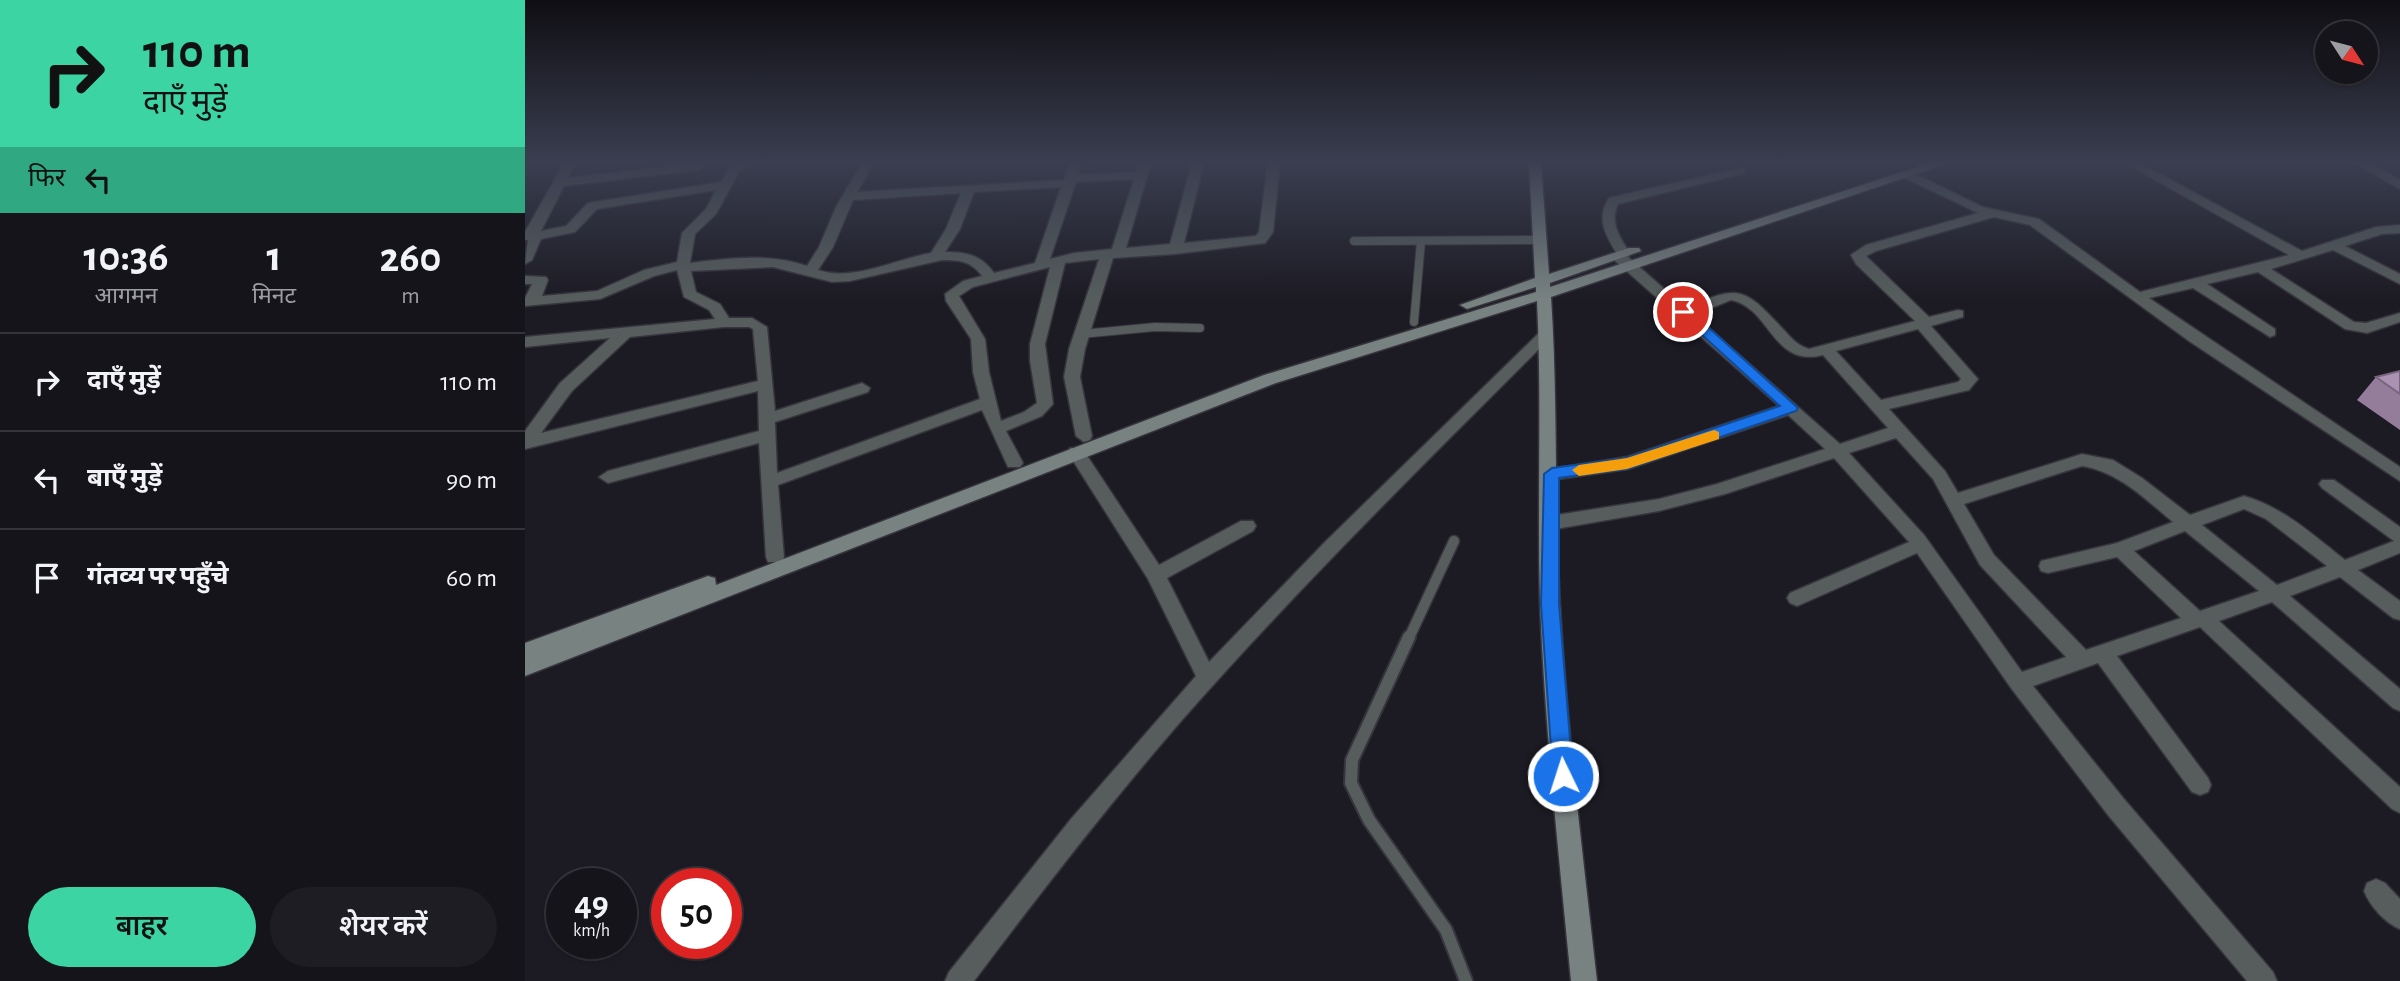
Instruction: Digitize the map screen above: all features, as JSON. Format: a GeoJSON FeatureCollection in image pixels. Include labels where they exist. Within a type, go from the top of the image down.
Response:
{"type":"FeatureCollection","features":[{"type":"Feature","properties":{"kind":"street"},"geometry":{"type":"LineString","coordinates":[[525,260],[532,235],[546,209]]}},
{"type":"Feature","properties":{"kind":"street"},"geometry":{"type":"LineString","coordinates":[[532,235],[573,228],[582,212],[588,209]]}},
{"type":"Feature","properties":{"kind":"street"},"geometry":{"type":"LineString","coordinates":[[712,209],[689,233],[683,267],[689,294],[715,307],[724,323]]}},
{"type":"Feature","properties":{"kind":"street"},"geometry":{"type":"LineString","coordinates":[[810,272],[820,259],[843,209]]}},
{"type":"Feature","properties":{"kind":"street"},"geometry":{"type":"LineString","coordinates":[[935,257],[953,229],[961,209]]}},
{"type":"Feature","properties":{"kind":"street"},"geometry":{"type":"LineString","coordinates":[[1041,264],[1060,209]]}},
{"type":"Feature","properties":{"kind":"street"},"geometry":{"type":"LineString","coordinates":[[1129,209],[1081,334],[1072,377],[1080,444],[1156,575],[1207,678]]}},
{"type":"Feature","properties":{"kind":"street"},"geometry":{"type":"LineString","coordinates":[[1175,250],[1186,209]]}},
{"type":"Feature","properties":{"kind":"street"},"geometry":{"type":"LineString","coordinates":[[1014,463],[988,402],[978,339],[951,298],[952,294],[968,284],[1041,264],[1113,253],[1253,243],[1264,237],[1268,209]]}},
{"type":"Feature","properties":{"kind":"street"},"geometry":{"type":"LineString","coordinates":[[1538,209],[1552,474],[1550,604],[1565,801],[1584,981]]}},
{"type":"Feature","properties":{"kind":"street"},"geometry":{"type":"LineString","coordinates":[[1609,209],[1610,230],[1624,258],[1837,451],[1921,544],[2018,682],[2116,807],[2264,981]]}},
{"type":"Feature","properties":{"kind":"street"},"geometry":{"type":"LineString","coordinates":[[525,652],[1014,463],[1080,444],[1624,258],[1782,209]]}},
{"type":"Feature","properties":{"kind":"street"},"geometry":{"type":"LineString","coordinates":[[1976,209],[2034,222],[2140,296],[2194,338],[2400,474]]}},
{"type":"Feature","properties":{"kind":"street"},"geometry":{"type":"LineString","coordinates":[[2215,209],[2301,256]]}},
{"type":"Feature","properties":{"kind":"street"},"geometry":{"type":"LineString","coordinates":[[1879,406],[1963,386],[1970,379],[1923,323],[1858,255],[1871,248],[1990,214]]}},
{"type":"Feature","properties":{"kind":"street"},"geometry":{"type":"LineString","coordinates":[[2140,296],[2261,268],[2398,228]]}},
{"type":"Feature","properties":{"kind":"street"},"geometry":{"type":"LineString","coordinates":[[2335,246],[2400,280]]}},
{"type":"Feature","properties":{"kind":"street"},"geometry":{"type":"LineString","coordinates":[[529,302],[600,295],[649,273],[730,262],[773,263],[832,278],[856,276],[935,257],[972,257],[986,265],[991,278]]}},
{"type":"Feature","properties":{"kind":"street"},"geometry":{"type":"LineString","coordinates":[[997,428],[1036,412],[1046,403],[1048,396],[1040,376],[1037,354],[1059,261]]}},
{"type":"Feature","properties":{"kind":"street"},"geometry":{"type":"LineString","coordinates":[[2261,268],[2350,326],[2367,328],[2400,317]]}},
{"type":"Feature","properties":{"kind":"street"},"geometry":{"type":"LineString","coordinates":[[525,280],[541,280],[529,302]]}},
{"type":"Feature","properties":{"kind":"street"},"geometry":{"type":"LineString","coordinates":[[2197,284],[2270,332]]}},
{"type":"Feature","properties":{"kind":"street"},"geometry":{"type":"LineString","coordinates":[[525,667],[1264,369],[1414,321],[1543,287]]}},
{"type":"Feature","properties":{"kind":"street"},"geometry":{"type":"LineString","coordinates":[[1685,313],[1722,299],[1738,298],[1751,305],[1795,349],[1808,354],[1958,314]]}},
{"type":"Feature","properties":{"kind":"street"},"geometry":{"type":"LineString","coordinates":[[525,342],[724,323],[752,322],[759,327],[766,384],[775,557]]}},
{"type":"Feature","properties":{"kind":"street"},"geometry":{"type":"LineString","coordinates":[[525,443],[566,387],[626,332]]}},
{"type":"Feature","properties":{"kind":"street"},"geometry":{"type":"LineString","coordinates":[[958,981],[1060,848],[1207,678],[1422,456],[1545,335]]}},
{"type":"Feature","properties":{"kind":"street"},"geometry":{"type":"LineString","coordinates":[[1827,350],[1933,467],[1956,500],[1987,560],[2081,659]]}},
{"type":"Feature","properties":{"kind":"street"},"geometry":{"type":"LineString","coordinates":[[525,443],[766,384]]}},
{"type":"Feature","properties":{"kind":"street"},"geometry":{"type":"LineString","coordinates":[[608,477],[767,427],[862,388]]}},
{"type":"Feature","properties":{"kind":"street"},"geometry":{"type":"LineString","coordinates":[[769,482],[988,402]]}},
{"type":"Feature","properties":{"kind":"street"},"geometry":{"type":"LineString","coordinates":[[1552,474],[1627,463],[1791,408]]}},
{"type":"Feature","properties":{"kind":"street"},"geometry":{"type":"LineString","coordinates":[[1550,523],[1658,505],[1719,490],[1901,430]]}},
{"type":"Feature","properties":{"kind":"street"},"geometry":{"type":"LineString","coordinates":[[1956,500],[2056,467],[2092,460],[2120,471],[2274,593],[2400,702]]}},
{"type":"Feature","properties":{"kind":"street"},"geometry":{"type":"LineString","coordinates":[[2328,484],[2400,536]]}},
{"type":"Feature","properties":{"kind":"street"},"geometry":{"type":"LineString","coordinates":[[2048,566],[2120,549],[2186,522],[2244,502],[2252,503],[2272,514],[2400,612]]}},
{"type":"Feature","properties":{"kind":"street"},"geometry":{"type":"LineString","coordinates":[[1156,575],[1247,526]]}},
{"type":"Feature","properties":{"kind":"street"},"geometry":{"type":"LineString","coordinates":[[1797,598],[1921,544]]}},
{"type":"Feature","properties":{"kind":"street"},"geometry":{"type":"LineString","coordinates":[[2018,682],[2400,546]]}},
{"type":"Feature","properties":{"kind":"street"},"geometry":{"type":"LineString","coordinates":[[2120,549],[2400,802]]}},
{"type":"Feature","properties":{"kind":"street"},"geometry":{"type":"LineString","coordinates":[[2102,652],[2200,785]]}},
{"type":"Feature","properties":{"kind":"street"},"geometry":{"type":"LineString","coordinates":[[2376,891],[2400,917]]}},
{"type":"Feature","properties":{"kind":"lane"},"geometry":{"type":"LineString","coordinates":[[1354,241],[1540,240]]}},
{"type":"Feature","properties":{"kind":"lane"},"geometry":{"type":"LineString","coordinates":[[1414,321],[1422,241]]}},
{"type":"Feature","properties":{"kind":"lane"},"geometry":{"type":"LineString","coordinates":[[1081,334],[1155,327],[1200,328]]}},
{"type":"Feature","properties":{"kind":"lane"},"geometry":{"type":"LineString","coordinates":[[1454,541],[1352,760],[1349,774],[1355,795],[1368,818],[1441,921],[1466,981]]}},
{"type":"Feature","properties":{"kind":"building"},"geometry":{"type":"Polygon","coordinates":[[[2400,371],[2400,394],[2376,377],[2400,371]]]}},
{"type":"Feature","properties":{"kind":"slow traffic"},"geometry":{"type":"LineString","coordinates":[[1579,470],[1627,463],[1714,435]]}},
{"type":"Feature","properties":{"kind":"route"},"geometry":{"type":"LineString","coordinates":[[1563,776],[1550,604],[1552,474],[1627,463],[1791,408],[1683,312]]}}]}
